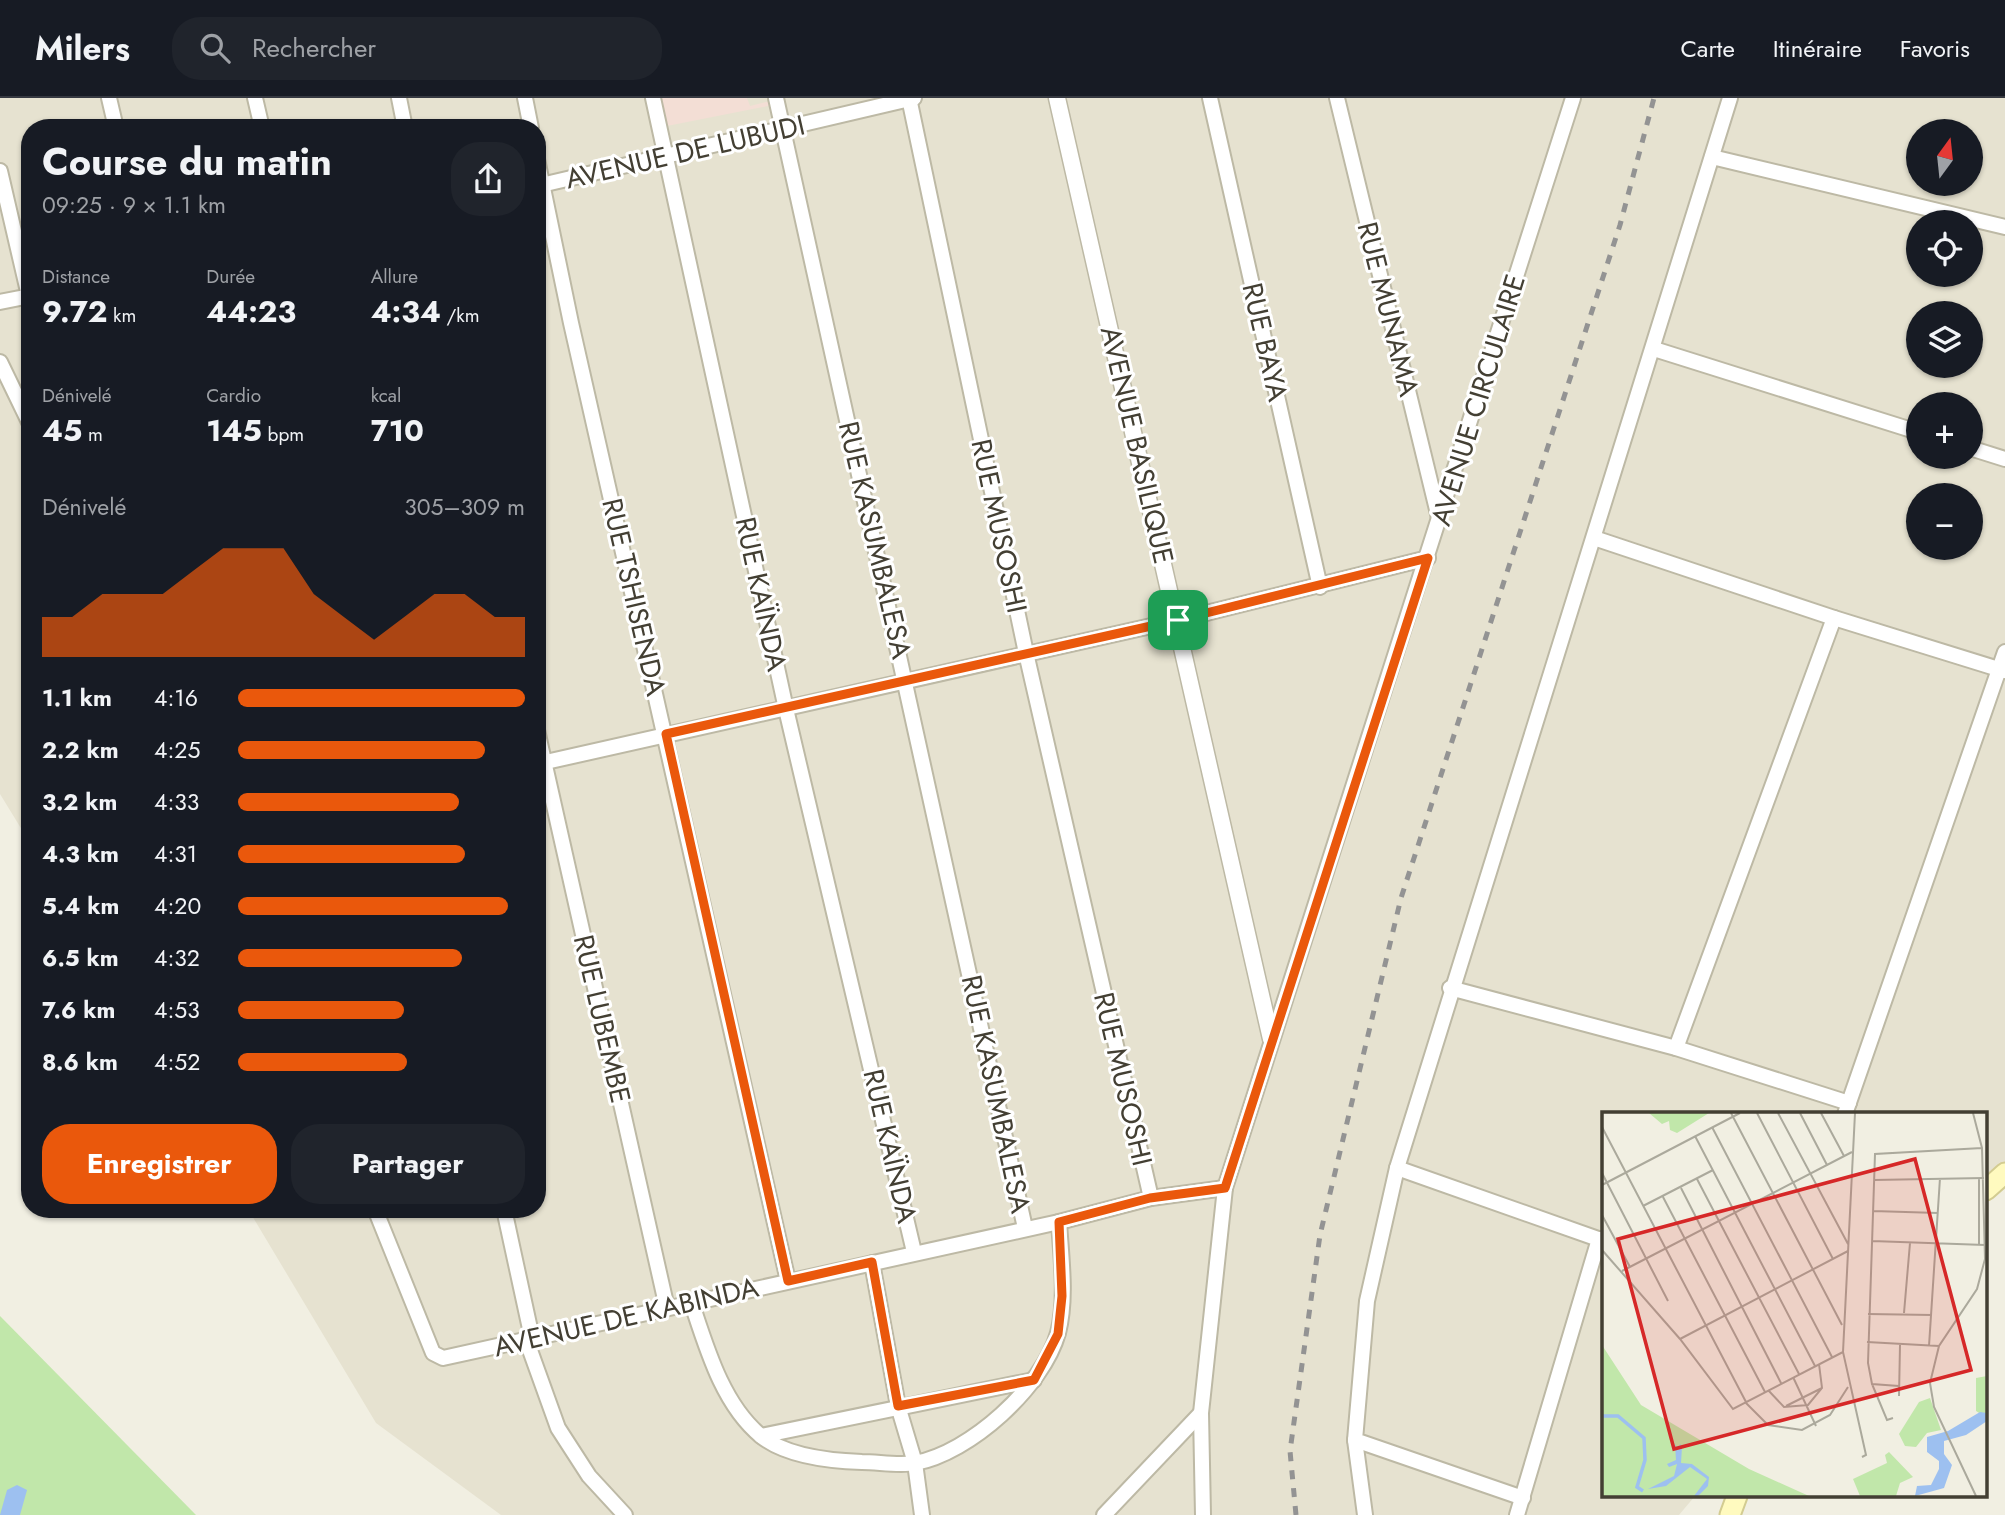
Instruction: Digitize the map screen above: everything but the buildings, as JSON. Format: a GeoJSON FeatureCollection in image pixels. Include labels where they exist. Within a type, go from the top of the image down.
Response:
{"type":"FeatureCollection","features":[{"type":"Feature","properties":{"kind":"main road"},"geometry":{"type":"LineString","coordinates":[[1988,1188],[2005,1174]]}},
{"type":"Feature","properties":{"kind":"main road"},"geometry":{"type":"LineString","coordinates":[[1730,1515],[1736,1498]]}},
{"type":"Feature","properties":{"kind":"street"},"geometry":{"type":"LineString","coordinates":[[109,98],[114,119]]}},
{"type":"Feature","properties":{"kind":"street"},"geometry":{"type":"LineString","coordinates":[[256,98],[260,119]]}},
{"type":"Feature","properties":{"kind":"street"},"geometry":{"type":"LineString","coordinates":[[399,98],[403,119]]}},
{"type":"Feature","properties":{"kind":"street"},"geometry":{"type":"LineString","coordinates":[[525,98],[529,119]]}},
{"type":"Feature","properties":{"kind":"street","name":"RUE KAÏNDA"},"geometry":{"type":"LineString","coordinates":[[653,98],[786,709],[915,1252]]}},
{"type":"Feature","properties":{"kind":"street","name":"RUE KASUMBALESA"},"geometry":{"type":"LineString","coordinates":[[776,98],[907,682],[1025,1228]]}},
{"type":"Feature","properties":{"kind":"street","name":"AVENUE DE LUBUDI"},"geometry":{"type":"LineString","coordinates":[[546,184],[665,154],[911,98]]}},
{"type":"Feature","properties":{"kind":"street","name":"RUE MUSOSHI"},"geometry":{"type":"LineString","coordinates":[[911,98],[1026,653],[1150,1198]]}},
{"type":"Feature","properties":{"kind":"street","name":"AVENUE BASILIQUE"},"geometry":{"type":"LineString","coordinates":[[1057,98],[1178,620],[1271,1039]]}},
{"type":"Feature","properties":{"kind":"street","name":"RUE BAYA"},"geometry":{"type":"LineString","coordinates":[[1210,98],[1320,587]]}},
{"type":"Feature","properties":{"kind":"street","name":"RUE MUNAMA"},"geometry":{"type":"LineString","coordinates":[[1337,98],[1439,520]]}},
{"type":"Feature","properties":{"kind":"street","name":"AVENUE CIRCULAIRE"},"geometry":{"type":"LineString","coordinates":[[1203,1515],[1201,1413],[1225,1188],[1573,98]]}},
{"type":"Feature","properties":{"kind":"street"},"geometry":{"type":"LineString","coordinates":[[1365,1515],[1355,1440],[1367,1301],[1397,1168],[1450,988],[1654,348],[1730,98]]}},
{"type":"Feature","properties":{"kind":"street"},"geometry":{"type":"LineString","coordinates":[[1712,157],[2005,227]]}},
{"type":"Feature","properties":{"kind":"street"},"geometry":{"type":"LineString","coordinates":[[0,171],[21,262]]}},
{"type":"Feature","properties":{"kind":"street","name":"RUE TSHISENDA"},"geometry":{"type":"LineString","coordinates":[[546,212],[788,1281]]}},
{"type":"Feature","properties":{"kind":"street"},"geometry":{"type":"LineString","coordinates":[[0,302],[21,298]]}},
{"type":"Feature","properties":{"kind":"street"},"geometry":{"type":"LineString","coordinates":[[1654,348],[1906,428]]}},
{"type":"Feature","properties":{"kind":"street"},"geometry":{"type":"LineString","coordinates":[[0,362],[21,405]]}},
{"type":"Feature","properties":{"kind":"street"},"geometry":{"type":"LineString","coordinates":[[1983,452],[2005,459]]}},
{"type":"Feature","properties":{"kind":"street"},"geometry":{"type":"LineString","coordinates":[[1594,538],[1834,618],[2002,670]]}},
{"type":"Feature","properties":{"kind":"street"},"geometry":{"type":"LineString","coordinates":[[546,762],[1178,620],[1320,587],[1428,558]]}},
{"type":"Feature","properties":{"kind":"street"},"geometry":{"type":"LineString","coordinates":[[1676,1048],[1834,618]]}},
{"type":"Feature","properties":{"kind":"street"},"geometry":{"type":"LineString","coordinates":[[1450,988],[1676,1048],[1847,1108],[2002,670],[2005,652]]}},
{"type":"Feature","properties":{"kind":"street","name":"RUE LUBEMBE"},"geometry":{"type":"LineString","coordinates":[[546,785],[667,1308]]}},
{"type":"Feature","properties":{"kind":"street"},"geometry":{"type":"LineString","coordinates":[[1397,1168],[1601,1240],[1517,1515]]}},
{"type":"Feature","properties":{"kind":"street","name":"AVENUE DE KABINDA"},"geometry":{"type":"LineString","coordinates":[[379,1218],[433,1353],[438,1357],[1059,1222],[1150,1198],[1225,1188]]}},
{"type":"Feature","properties":{"kind":"street"},"geometry":{"type":"LineString","coordinates":[[506,1218],[529,1339],[558,1427],[589,1476],[625,1515]]}},
{"type":"Feature","properties":{"kind":"street"},"geometry":{"type":"LineString","coordinates":[[691,1301],[717,1378],[761,1436],[804,1456],[844,1461],[915,1463],[987,1430],[1034,1380],[1058,1334],[1062,1296],[1059,1222]]}},
{"type":"Feature","properties":{"kind":"street"},"geometry":{"type":"LineString","coordinates":[[872,1262],[898,1406],[915,1463],[922,1515]]}},
{"type":"Feature","properties":{"kind":"street"},"geometry":{"type":"LineString","coordinates":[[761,1436],[1034,1380]]}},
{"type":"Feature","properties":{"kind":"street"},"geometry":{"type":"LineString","coordinates":[[1104,1515],[1201,1413]]}},
{"type":"Feature","properties":{"kind":"street"},"geometry":{"type":"LineString","coordinates":[[1355,1440],[1522,1498]]}},
{"type":"Feature","properties":{"kind":"shaded area"},"geometry":{"type":"Polygon","coordinates":[[[0,98],[2005,98],[2005,1169],[1988,1185],[1988,1112],[1602,1112],[1602,1498],[1693,1498],[1679,1515],[501,1515],[376,1423],[253,1218],[546,1218],[546,119],[21,119],[21,828],[0,794],[0,98]]]}},
{"type":"Feature","properties":{"kind":"shaded area"},"geometry":{"type":"Polygon","coordinates":[[[661,98],[747,98],[750,106],[770,101],[773,105],[667,126],[661,98]]]}},
{"type":"Feature","properties":{"kind":"green space"},"geometry":{"type":"Polygon","coordinates":[[[0,1316],[196,1515],[0,1515],[0,1316]]]}},
{"type":"Feature","properties":{"kind":"water"},"geometry":{"type":"Polygon","coordinates":[[[17,1485],[27,1490],[20,1515],[0,1515],[7,1490],[17,1485]]]}},
{"type":"Feature","properties":{"kind":"railway"},"geometry":{"type":"LineString","coordinates":[[1296,1515],[1290,1451],[1320,1235],[1401,898],[1620,225],[1654,98]]}},
{"type":"Feature","properties":{"kind":"route"},"geometry":{"type":"LineString","coordinates":[[1428,558],[1225,1188],[1150,1198],[1059,1222],[1062,1296],[1058,1334],[1034,1380],[898,1406],[872,1262],[788,1281],[666,734],[1178,620],[1320,587],[1428,558]]}}]}
